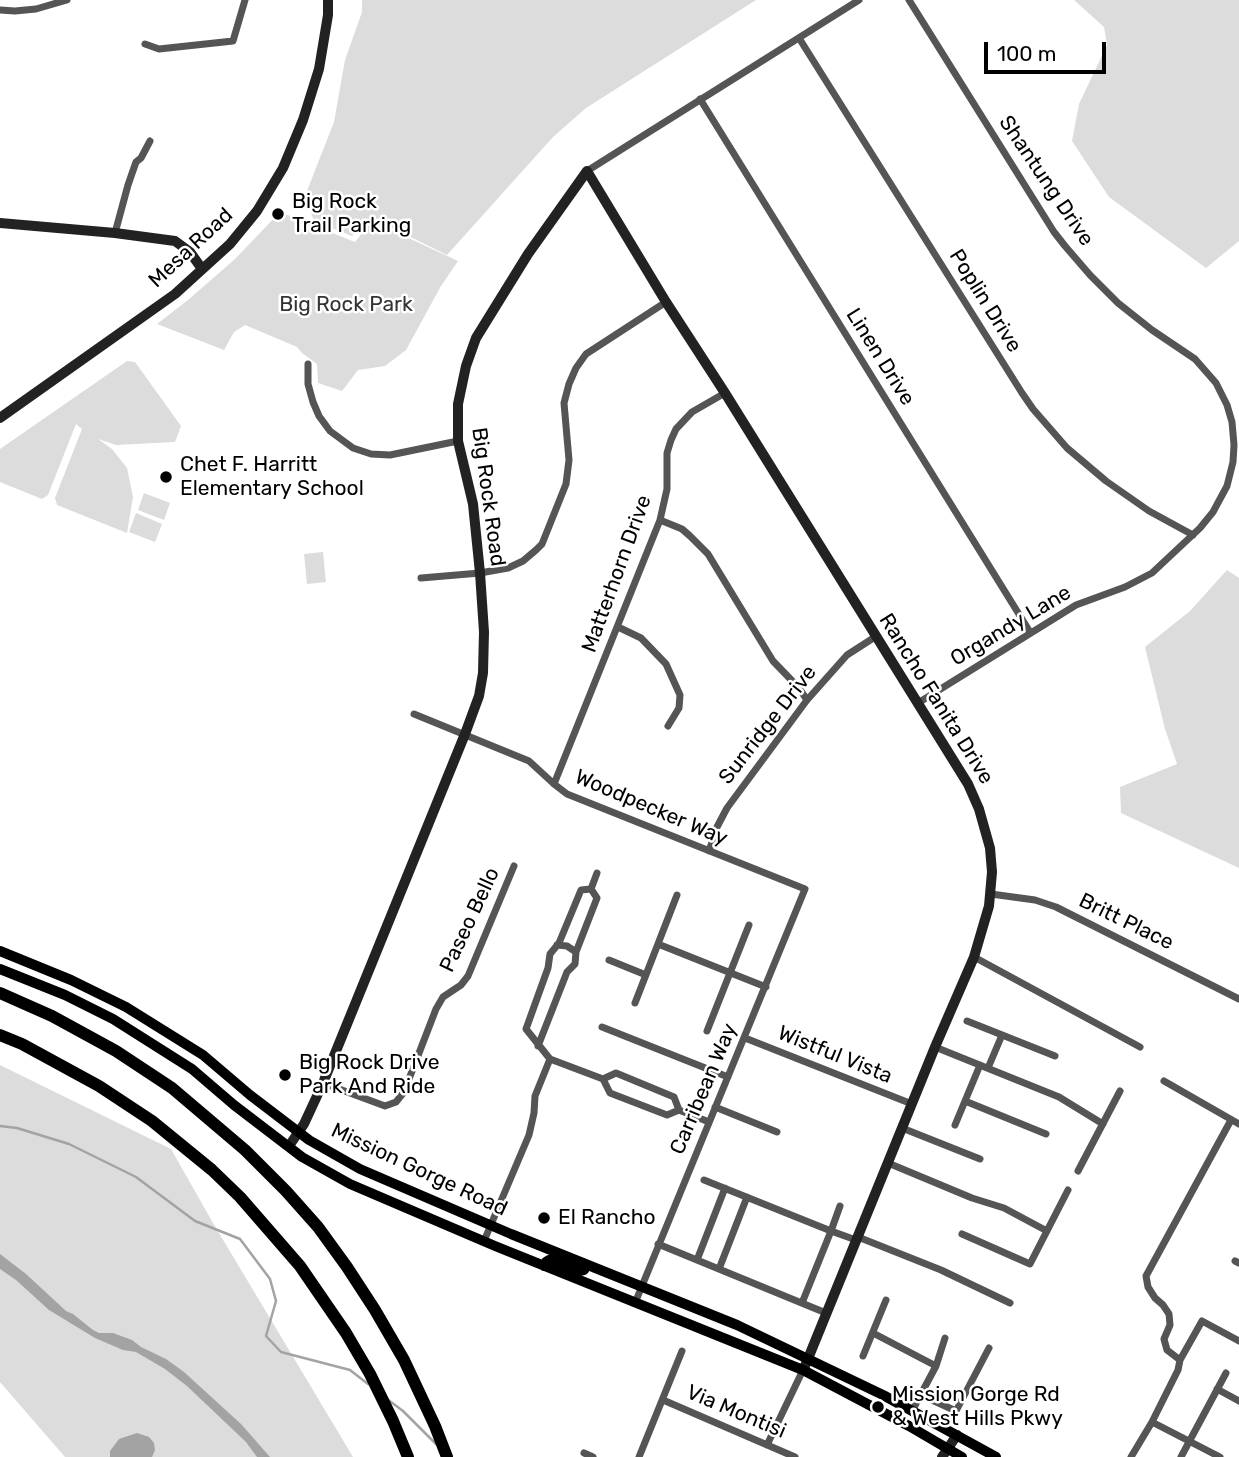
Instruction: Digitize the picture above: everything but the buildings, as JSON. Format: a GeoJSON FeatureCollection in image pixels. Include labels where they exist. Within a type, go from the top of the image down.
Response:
{"type":"FeatureCollection","features":[{"type":"Feature","properties":{"kind":"highway"},"geometry":{"type":"LineString","coordinates":[[0,993],[52,1016],[116,1051],[172,1088],[244,1150],[286,1191],[318,1227],[375,1310],[404,1360],[447,1457]]}},
{"type":"Feature","properties":{"kind":"highway"},"geometry":{"type":"LineString","coordinates":[[0,1035],[99,1086],[152,1121],[212,1170],[240,1197],[300,1266],[346,1333],[376,1386],[408,1457]]}},
{"type":"Feature","properties":{"kind":"main road","name":"Mission Gorge Road"},"geometry":{"type":"LineString","coordinates":[[0,951],[72,980],[127,1007],[203,1055],[299,1132],[359,1169],[737,1325],[912,1411],[996,1457]]}},
{"type":"Feature","properties":{"kind":"main road","name":"Mission Gorge Road"},"geometry":{"type":"LineString","coordinates":[[0,970],[65,995],[113,1019],[192,1069],[234,1105],[315,1165],[350,1184],[544,1266],[803,1370],[909,1426],[945,1453],[962,1457]]}},
{"type":"Feature","properties":{"kind":"main road"},"geometry":{"type":"LineString","coordinates":[[544,1266],[550,1260],[579,1270],[587,1265]]}},
{"type":"Feature","properties":{"kind":"street"},"geometry":{"type":"LineString","coordinates":[[5,0],[2,10],[36,9],[67,0]]}},
{"type":"Feature","properties":{"kind":"street"},"geometry":{"type":"LineString","coordinates":[[145,44],[159,49],[233,41],[245,0]]}},
{"type":"Feature","properties":{"kind":"street","name":"Mesa Road"},"geometry":{"type":"LineString","coordinates":[[0,418],[175,294],[230,244],[263,202],[283,168],[303,120],[319,69],[328,0]]}},
{"type":"Feature","properties":{"kind":"street","name":"Big Rock Road"},"geometry":{"type":"LineString","coordinates":[[289,1146],[299,1132],[323,1083],[479,696],[483,673],[484,632],[480,573],[473,504],[458,441],[460,390],[477,338],[528,254],[587,171],[859,0]]}},
{"type":"Feature","properties":{"kind":"street","name":"Shantung Drive"},"geometry":{"type":"LineString","coordinates":[[909,0],[1065,246],[1118,303],[1189,354],[1216,383],[1232,422],[1233,462],[1219,503],[1193,535]]}},
{"type":"Feature","properties":{"kind":"street","name":"Poplin Drive"},"geometry":{"type":"LineString","coordinates":[[799,37],[1033,409],[1067,448],[1106,481],[1149,511],[1193,535]]}},
{"type":"Feature","properties":{"kind":"street","name":"Linen Drive"},"geometry":{"type":"LineString","coordinates":[[700,99],[1030,632]]}},
{"type":"Feature","properties":{"kind":"street"},"geometry":{"type":"LineString","coordinates":[[116,233],[136,162],[150,141]]}},
{"type":"Feature","properties":{"kind":"street","name":"Rancho Fanita Drive"},"geometry":{"type":"LineString","coordinates":[[587,171],[968,784],[979,808],[990,848],[990,894],[986,919],[974,957],[803,1370]]}},
{"type":"Feature","properties":{"kind":"street"},"geometry":{"type":"LineString","coordinates":[[0,223],[116,233],[175,242],[190,253],[202,269]]}},
{"type":"Feature","properties":{"kind":"street"},"geometry":{"type":"LineString","coordinates":[[421,578],[508,568],[530,556],[542,544],[566,484],[569,460],[564,403],[569,384],[586,354],[666,302]]}},
{"type":"Feature","properties":{"kind":"street"},"geometry":{"type":"LineString","coordinates":[[308,364],[308,384],[319,416],[330,431],[353,448],[371,454],[390,455],[458,441]]}},
{"type":"Feature","properties":{"kind":"street","name":"Matterhorn Drive"},"geometry":{"type":"LineString","coordinates":[[554,784],[660,520],[667,489],[667,453],[676,429],[692,412],[725,393]]}},
{"type":"Feature","properties":{"kind":"street"},"geometry":{"type":"LineString","coordinates":[[660,520],[682,529],[708,554],[773,661],[807,699]]}},
{"type":"Feature","properties":{"kind":"street","name":"Organdy Lane"},"geometry":{"type":"LineString","coordinates":[[918,703],[1076,605],[1125,587],[1152,573],[1193,535]]}},
{"type":"Feature","properties":{"kind":"street"},"geometry":{"type":"LineString","coordinates":[[618,627],[642,638],[666,664],[680,695],[679,708],[668,726]]}},
{"type":"Feature","properties":{"kind":"street","name":"Sunridge Drive"},"geometry":{"type":"LineString","coordinates":[[709,851],[727,808],[807,699],[847,655],[875,637]]}},
{"type":"Feature","properties":{"kind":"street","name":"Woodpecker Way"},"geometry":{"type":"LineString","coordinates":[[414,714],[529,761],[567,794],[805,890]]}},
{"type":"Feature","properties":{"kind":"street","name":"Paseo Bello"},"geometry":{"type":"LineString","coordinates":[[323,1083],[385,1106],[396,1102],[404,1092],[436,1009],[443,997],[461,985],[468,976],[514,866]]}},
{"type":"Feature","properties":{"kind":"street"},"geometry":{"type":"LineString","coordinates":[[591,889],[597,873]]}},
{"type":"Feature","properties":{"kind":"street"},"geometry":{"type":"LineString","coordinates":[[591,889],[581,890],[557,945],[550,954],[548,968],[526,1029],[550,1059],[603,1079],[610,1093],[667,1115],[679,1110],[709,1122]]}},
{"type":"Feature","properties":{"kind":"street"},"geometry":{"type":"LineString","coordinates":[[536,1043],[567,972],[575,964],[576,952],[597,898],[591,889]]}},
{"type":"Feature","properties":{"kind":"street","name":"Carribean Way"},"geometry":{"type":"LineString","coordinates":[[635,1303],[805,890]]}},
{"type":"Feature","properties":{"kind":"street","name":"Britt Place"},"geometry":{"type":"LineString","coordinates":[[990,894],[1035,900],[1056,907],[1239,999]]}},
{"type":"Feature","properties":{"kind":"street"},"geometry":{"type":"LineString","coordinates":[[635,1003],[677,895]]}},
{"type":"Feature","properties":{"kind":"street"},"geometry":{"type":"LineString","coordinates":[[707,1031],[749,925]]}},
{"type":"Feature","properties":{"kind":"street"},"geometry":{"type":"LineString","coordinates":[[658,944],[766,987]]}},
{"type":"Feature","properties":{"kind":"street"},"geometry":{"type":"LineString","coordinates":[[557,945],[567,946],[576,952]]}},
{"type":"Feature","properties":{"kind":"street"},"geometry":{"type":"LineString","coordinates":[[974,957],[1140,1047]]}},
{"type":"Feature","properties":{"kind":"street"},"geometry":{"type":"LineString","coordinates":[[609,960],[646,975]]}},
{"type":"Feature","properties":{"kind":"street"},"geometry":{"type":"LineString","coordinates":[[967,1021],[1055,1056]]}},
{"type":"Feature","properties":{"kind":"street"},"geometry":{"type":"LineString","coordinates":[[602,1027],[728,1077]]}},
{"type":"Feature","properties":{"kind":"street"},"geometry":{"type":"LineString","coordinates":[[955,1125],[965,1101],[1002,1035]]}},
{"type":"Feature","properties":{"kind":"street","name":"Wistful Vista"},"geometry":{"type":"LineString","coordinates":[[745,1038],[912,1104]]}},
{"type":"Feature","properties":{"kind":"street"},"geometry":{"type":"LineString","coordinates":[[935,1047],[1059,1097],[1103,1124]]}},
{"type":"Feature","properties":{"kind":"street"},"geometry":{"type":"LineString","coordinates":[[484,1241],[529,1135],[535,1096],[550,1059]]}},
{"type":"Feature","properties":{"kind":"street"},"geometry":{"type":"LineString","coordinates":[[603,1079],[616,1073],[674,1097],[679,1110]]}},
{"type":"Feature","properties":{"kind":"street"},"geometry":{"type":"LineString","coordinates":[[1164,1081],[1239,1124]]}},
{"type":"Feature","properties":{"kind":"street"},"geometry":{"type":"LineString","coordinates":[[1078,1171],[1120,1091]]}},
{"type":"Feature","properties":{"kind":"street"},"geometry":{"type":"LineString","coordinates":[[965,1101],[1046,1134]]}},
{"type":"Feature","properties":{"kind":"street"},"geometry":{"type":"LineString","coordinates":[[715,1107],[777,1132]]}},
{"type":"Feature","properties":{"kind":"street"},"geometry":{"type":"LineString","coordinates":[[1180,1360],[1167,1350],[1164,1339],[1170,1325],[1169,1314],[1148,1287],[1146,1276],[1231,1120]]}},
{"type":"Feature","properties":{"kind":"street"},"geometry":{"type":"LineString","coordinates":[[902,1128],[979,1159]]}},
{"type":"Feature","properties":{"kind":"street"},"geometry":{"type":"LineString","coordinates":[[888,1163],[972,1198],[1004,1208],[1047,1231]]}},
{"type":"Feature","properties":{"kind":"street"},"geometry":{"type":"LineString","coordinates":[[704,1180],[941,1270],[1010,1303]]}},
{"type":"Feature","properties":{"kind":"street"},"geometry":{"type":"LineString","coordinates":[[697,1260],[725,1188]]}},
{"type":"Feature","properties":{"kind":"street"},"geometry":{"type":"LineString","coordinates":[[962,1234],[1030,1264],[1068,1191]]}},
{"type":"Feature","properties":{"kind":"street"},"geometry":{"type":"LineString","coordinates":[[719,1269],[747,1197]]}},
{"type":"Feature","properties":{"kind":"street"},"geometry":{"type":"LineString","coordinates":[[802,1303],[840,1206]]}},
{"type":"Feature","properties":{"kind":"street"},"geometry":{"type":"LineString","coordinates":[[658,1244],[826,1313]]}},
{"type":"Feature","properties":{"kind":"street"},"geometry":{"type":"LineString","coordinates":[[863,1356],[886,1300]]}},
{"type":"Feature","properties":{"kind":"street"},"geometry":{"type":"LineString","coordinates":[[1131,1457],[1152,1422],[1178,1370],[1180,1360],[1202,1321],[1239,1340]]}},
{"type":"Feature","properties":{"kind":"street"},"geometry":{"type":"LineString","coordinates":[[873,1333],[936,1366]]}},
{"type":"Feature","properties":{"kind":"street"},"geometry":{"type":"LineString","coordinates":[[912,1411],[936,1366],[945,1338]]}},
{"type":"Feature","properties":{"kind":"street"},"geometry":{"type":"LineString","coordinates":[[920,1395],[956,1411],[989,1348]]}},
{"type":"Feature","properties":{"kind":"street"},"geometry":{"type":"LineString","coordinates":[[639,1457],[682,1350]]}},
{"type":"Feature","properties":{"kind":"street"},"geometry":{"type":"LineString","coordinates":[[767,1445],[803,1370]]}},
{"type":"Feature","properties":{"kind":"street"},"geometry":{"type":"LineString","coordinates":[[1181,1457],[1226,1373]]}},
{"type":"Feature","properties":{"kind":"street"},"geometry":{"type":"LineString","coordinates":[[1217,1390],[1239,1401]]}},
{"type":"Feature","properties":{"kind":"street","name":"Via Montisi"},"geometry":{"type":"LineString","coordinates":[[663,1400],[784,1455],[795,1457]]}},
{"type":"Feature","properties":{"kind":"street"},"geometry":{"type":"LineString","coordinates":[[1152,1422],[1220,1457]]}},
{"type":"Feature","properties":{"kind":"street"},"geometry":{"type":"LineString","coordinates":[[945,1453],[957,1436]]}},
{"type":"Feature","properties":{"kind":"street"},"geometry":{"type":"LineString","coordinates":[[962,1457],[970,1443]]}},
{"type":"Feature","properties":{"kind":"street"},"geometry":{"type":"LineString","coordinates":[[584,1453],[593,1457]]}},
{"type":"Feature","properties":{"kind":"green space"},"geometry":{"type":"Polygon","coordinates":[[[362,0],[756,0],[586,108],[553,137],[447,255],[372,218],[352,236],[314,221],[305,196],[334,122],[345,60],[362,12],[362,0]]]}},
{"type":"Feature","properties":{"kind":"green space"},"geometry":{"type":"Polygon","coordinates":[[[1074,0],[1239,0],[1239,241],[1206,268],[1109,197],[1072,141],[1079,104],[1107,45],[1104,27],[1074,0]]]}},
{"type":"Feature","properties":{"kind":"green space","name":"Big Rock Park"},"geometry":{"type":"Polygon","coordinates":[[[280,212],[355,242],[372,221],[458,261],[406,350],[385,366],[358,370],[342,391],[318,383],[317,364],[297,347],[245,325],[234,332],[224,350],[157,324],[235,259],[280,212]]]}},
{"type":"Feature","properties":{"kind":"green space"},"geometry":{"type":"Polygon","coordinates":[[[127,361],[135,362],[181,426],[175,442],[116,445],[98,439],[112,449],[127,468],[133,497],[127,533],[57,505],[55,498],[82,429],[76,424],[48,495],[42,499],[0,482],[0,449],[127,361]]]}},
{"type":"Feature","properties":{"kind":"green space"},"geometry":{"type":"Polygon","coordinates":[[[144,493],[170,503],[164,520],[138,510],[144,493]]]}},
{"type":"Feature","properties":{"kind":"green space"},"geometry":{"type":"Polygon","coordinates":[[[136,513],[162,524],[155,542],[129,532],[136,513]]]}},
{"type":"Feature","properties":{"kind":"green space"},"geometry":{"type":"Polygon","coordinates":[[[323,552],[326,582],[307,584],[304,554],[323,552]]]}},
{"type":"Feature","properties":{"kind":"green space"},"geometry":{"type":"Polygon","coordinates":[[[1227,570],[1239,578],[1239,868],[1121,813],[1120,787],[1177,764],[1165,729],[1145,647],[1190,611],[1227,570]]]}},
{"type":"Feature","properties":{"kind":"green space"},"geometry":{"type":"Polygon","coordinates":[[[0,1065],[171,1149],[353,1457],[65,1457],[0,1382],[0,1065]]]}},
{"type":"Feature","properties":{"kind":"shaded area"},"geometry":{"type":"Polygon","coordinates":[[[0,1254],[66,1311],[93,1330],[132,1340],[184,1372],[241,1424],[270,1457],[257,1457],[246,1442],[187,1386],[165,1369],[136,1352],[123,1350],[95,1338],[49,1310],[0,1269],[0,1254]]]}},
{"type":"Feature","properties":{"kind":"shaded area"},"geometry":{"type":"Polygon","coordinates":[[[137,1433],[149,1437],[154,1443],[152,1457],[110,1457],[110,1451],[119,1439],[137,1433]]]}},
{"type":"Feature","properties":{"kind":"waterway"},"geometry":{"type":"LineString","coordinates":[[0,1126],[17,1128],[69,1144],[136,1177],[195,1221],[240,1239],[270,1279],[276,1301],[266,1336],[281,1352],[350,1370],[368,1384]]}},
{"type":"Feature","properties":{"kind":"waterway"},"geometry":{"type":"LineString","coordinates":[[387,1399],[436,1444]]}},
{"type":"Feature","properties":{"kind":"place","name":"Big Rock Trail Parking"},"geometry":{"type":"Point","coordinates":[278,214]}},
{"type":"Feature","properties":{"kind":"place","name":"Chet F. Harritt Elementary School"},"geometry":{"type":"Point","coordinates":[166,477]}},
{"type":"Feature","properties":{"kind":"place","name":"Big Rock Drive Park And Ride"},"geometry":{"type":"Point","coordinates":[285,1075]}},
{"type":"Feature","properties":{"kind":"place","name":"El Rancho"},"geometry":{"type":"Point","coordinates":[544,1218]}},
{"type":"Feature","properties":{"kind":"place","name":"Mission Gorge Rd & West Hills Pkwy"},"geometry":{"type":"Point","coordinates":[878,1407]}}]}
